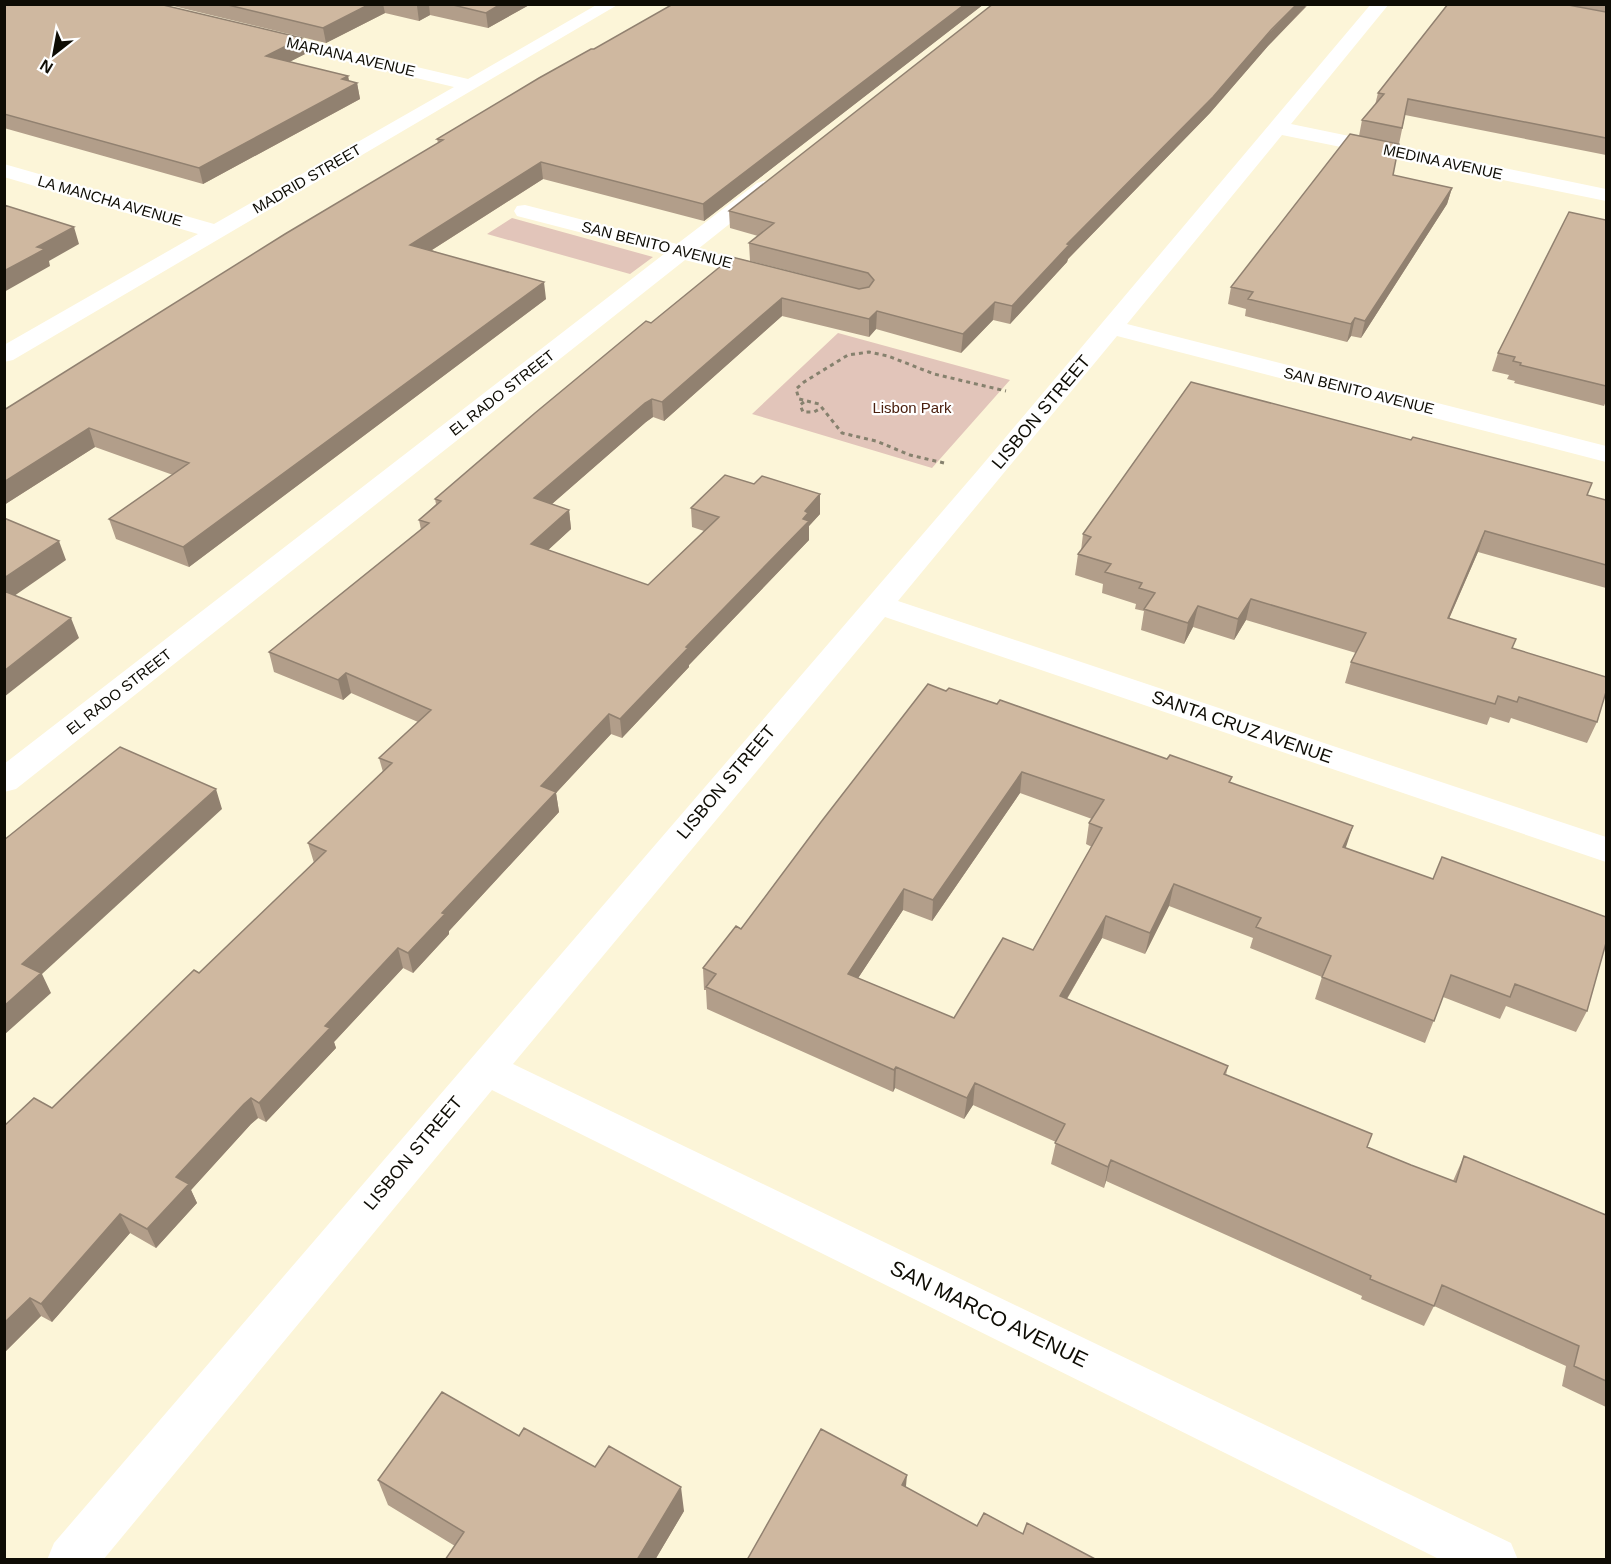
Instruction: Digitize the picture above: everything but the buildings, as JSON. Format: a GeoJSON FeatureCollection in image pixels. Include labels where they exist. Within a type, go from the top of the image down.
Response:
{"type":"FeatureCollection","features":[{"type":"Feature","properties":{"kind":"street","name":"MADRID STREET"},"geometry":{"type":"LineString","coordinates":[[4,355],[611,4]]}},
{"type":"Feature","properties":{"kind":"street","name":"LISBON STREET"},"geometry":{"type":"LineString","coordinates":[[71,1560],[484,1068],[1112,327],[1381,4]]}},
{"type":"Feature","properties":{"kind":"street","name":"MARIANA AVENUE"},"geometry":{"type":"LineString","coordinates":[[243,32],[469,85]]}},
{"type":"Feature","properties":{"kind":"street","name":"MEDINA AVENUE"},"geometry":{"type":"LineString","coordinates":[[1279,128],[1606,195]]}},
{"type":"Feature","properties":{"kind":"street","name":"LA MANCHA AVENUE"},"geometry":{"type":"LineString","coordinates":[[4,170],[216,232]]}},
{"type":"Feature","properties":{"kind":"street","name":"EL RADO STREET"},"geometry":{"type":"LineString","coordinates":[[4,781],[786,171]]}},
{"type":"Feature","properties":{"kind":"street","name":"SAN BENITO AVENUE"},"geometry":{"type":"LineString","coordinates":[[525,211],[791,280]]}},
{"type":"Feature","properties":{"kind":"street","name":"SAN BENITO AVENUE"},"geometry":{"type":"LineString","coordinates":[[1112,327],[1606,454]]}},
{"type":"Feature","properties":{"kind":"street","name":"SANTA CRUZ AVENUE"},"geometry":{"type":"LineString","coordinates":[[877,604],[1606,850]]}},
{"type":"Feature","properties":{"kind":"street","name":"SAN MARCO AVENUE"},"geometry":{"type":"LineString","coordinates":[[484,1068],[1494,1560]]}},
{"type":"Feature","properties":{"kind":"path"},"geometry":{"type":"LineString","coordinates":[[944,462],[910,455],[876,441],[842,433],[815,402],[804,402],[796,394],[796,389],[801,383],[819,374],[838,360],[858,352],[896,358],[934,374],[1007,391]]}},
{"type":"Feature","properties":{"kind":"path"},"geometry":{"type":"LineString","coordinates":[[804,402],[800,405],[802,412],[814,412],[821,408]]}},
{"type":"Feature","properties":{"kind":"green space"},"geometry":{"type":"Polygon","coordinates":[[[512,218],[653,257],[630,274],[487,234],[512,218]]]}},
{"type":"Feature","properties":{"kind":"green space","name":"Lisbon Park"},"geometry":{"type":"Polygon","coordinates":[[[838,333],[1010,380],[932,468],[752,414],[838,333]]]}}]}
